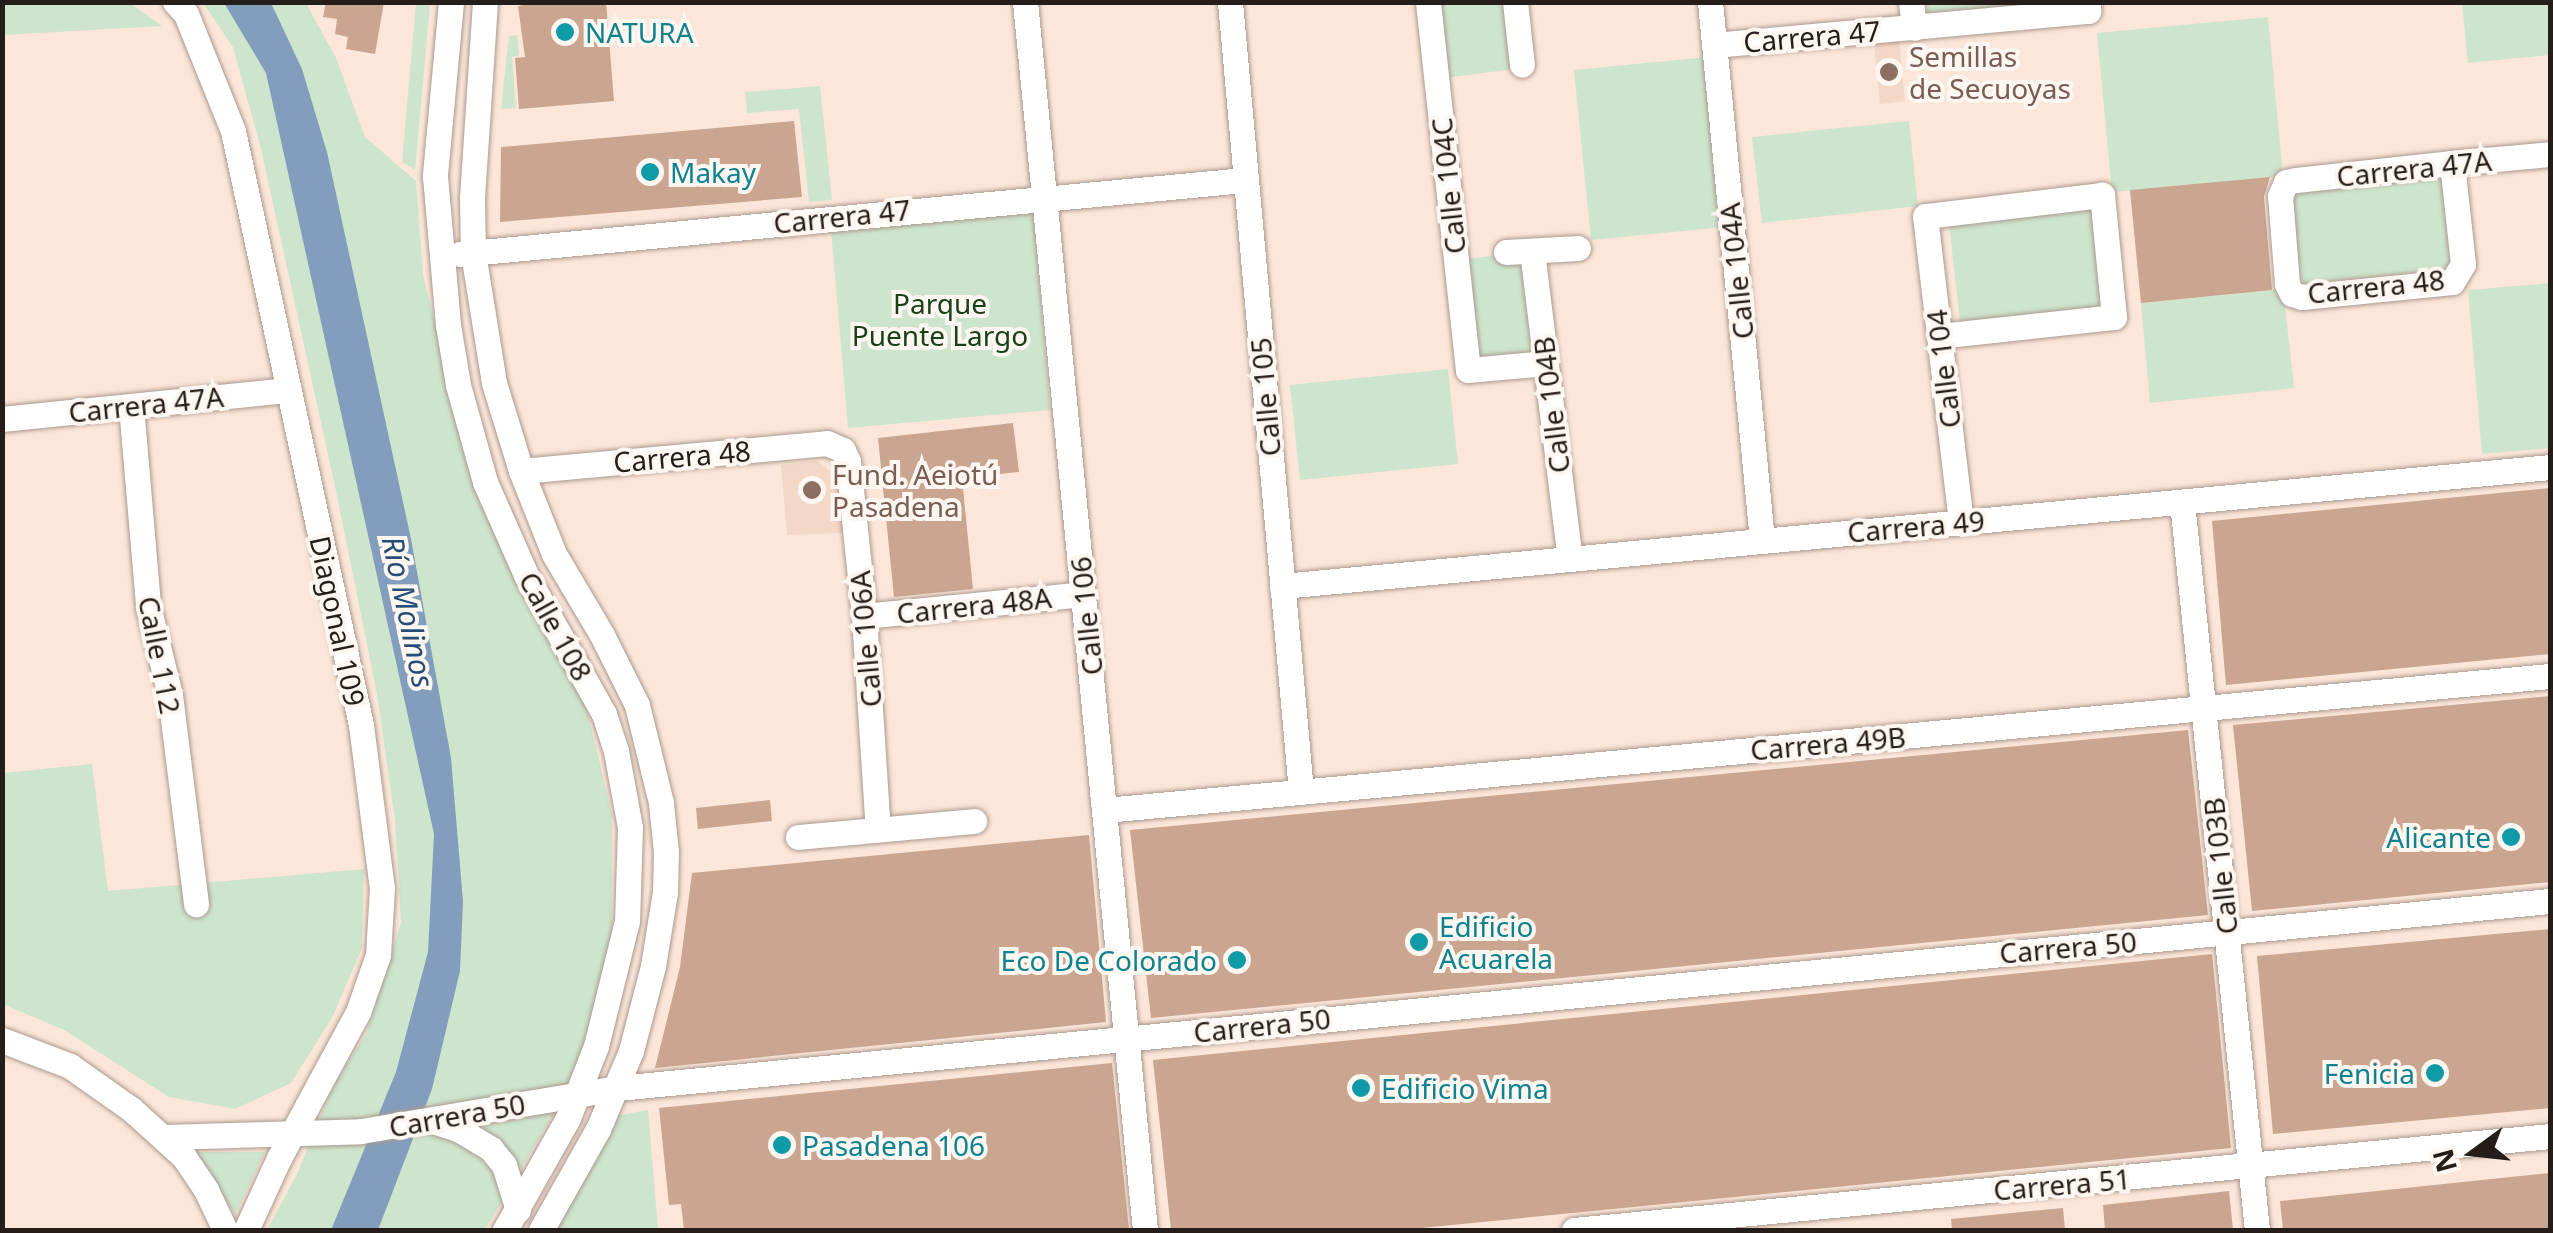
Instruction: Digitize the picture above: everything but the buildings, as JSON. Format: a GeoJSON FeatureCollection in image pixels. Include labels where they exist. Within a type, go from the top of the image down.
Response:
{"type":"FeatureCollection","features":[{"type":"Feature","properties":{"kind":"street","name":"Diagonal 109"},"geometry":{"type":"LineString","coordinates":[[175,2],[186,14],[234,131],[361,725],[382,888],[383,927],[358,1012],[292,1133],[246,1230]]}},
{"type":"Feature","properties":{"kind":"street","name":"Calle 108"},"geometry":{"type":"LineString","coordinates":[[451,2],[435,176],[440,256],[458,384],[485,482],[526,575],[604,714],[625,792],[632,866],[628,921],[606,1012],[578,1094],[511,1220]]}},
{"type":"Feature","properties":{"kind":"street","name":"Calle 108"},"geometry":{"type":"LineString","coordinates":[[485,2],[472,198],[473,253],[494,384],[521,471],[554,554],[602,635],[637,706],[662,802],[665,892],[643,1008],[618,1088],[541,1230]]}},
{"type":"Feature","properties":{"kind":"street","name":"Calle 106"},"geometry":{"type":"LineString","coordinates":[[1026,2],[1145,1230]]}},
{"type":"Feature","properties":{"kind":"street","name":"Calle 105"},"geometry":{"type":"LineString","coordinates":[[1230,2],[1301,792]]}},
{"type":"Feature","properties":{"kind":"street","name":"Calle 104C"},"geometry":{"type":"LineString","coordinates":[[1428,2],[1468,370],[1546,363]]}},
{"type":"Feature","properties":{"kind":"street"},"geometry":{"type":"LineString","coordinates":[[1515,2],[1522,65]]}},
{"type":"Feature","properties":{"kind":"street","name":"Calle 104A"},"geometry":{"type":"LineString","coordinates":[[1710,2],[1762,540]]}},
{"type":"Feature","properties":{"kind":"street","name":"Carrera 47"},"geometry":{"type":"LineString","coordinates":[[1714,45],[1913,15],[2088,7]]}},
{"type":"Feature","properties":{"kind":"street","name":"Carrera 47A"},"geometry":{"type":"LineString","coordinates":[[2292,294],[2287,284],[2281,188],[2296,180],[2550,154]]}},
{"type":"Feature","properties":{"kind":"street","name":"Carrera 48"},"geometry":{"type":"LineString","coordinates":[[2292,294],[2433,284],[2458,276],[2463,264],[2452,164]]}},
{"type":"Feature","properties":{"kind":"street","name":"Carrera 47"},"geometry":{"type":"LineString","coordinates":[[440,256],[1044,196],[1246,180]]}},
{"type":"Feature","properties":{"kind":"street","name":"Calle 104"},"geometry":{"type":"LineString","coordinates":[[1939,336],[2114,317],[2102,194],[1925,216],[1939,336],[1961,522]]}},
{"type":"Feature","properties":{"kind":"street"},"geometry":{"type":"LineString","coordinates":[[1506,252],[1578,248]]}},
{"type":"Feature","properties":{"kind":"street","name":"Calle 104B"},"geometry":{"type":"LineString","coordinates":[[1532,251],[1570,559]]}},
{"type":"Feature","properties":{"kind":"street","name":"Carrera 47A"},"geometry":{"type":"LineString","coordinates":[[2,419],[288,390]]}},
{"type":"Feature","properties":{"kind":"street","name":"Calle 112"},"geometry":{"type":"LineString","coordinates":[[130,406],[148,606],[170,695],[196,904]]}},
{"type":"Feature","properties":{"kind":"street","name":"Carrera 48"},"geometry":{"type":"LineString","coordinates":[[521,471],[827,443],[843,450]]}},
{"type":"Feature","properties":{"kind":"street","name":"Calle 106A"},"geometry":{"type":"LineString","coordinates":[[843,450],[848,461],[864,616],[878,830]]}},
{"type":"Feature","properties":{"kind":"street","name":"Carrera 49"},"geometry":{"type":"LineString","coordinates":[[1282,586],[2550,467]]}},
{"type":"Feature","properties":{"kind":"street","name":"Calle 103B"},"geometry":{"type":"LineString","coordinates":[[2182,502],[2257,1230]]}},
{"type":"Feature","properties":{"kind":"street","name":"Carrera 48A"},"geometry":{"type":"LineString","coordinates":[[864,616],[1083,594]]}},
{"type":"Feature","properties":{"kind":"street","name":"Carrera 49B"},"geometry":{"type":"LineString","coordinates":[[1104,810],[2550,676]]}},
{"type":"Feature","properties":{"kind":"street"},"geometry":{"type":"LineString","coordinates":[[798,837],[974,821]]}},
{"type":"Feature","properties":{"kind":"street","name":"Carrera 50"},"geometry":{"type":"LineString","coordinates":[[164,1137],[361,1131],[429,1123],[618,1088],[2550,900]]}},
{"type":"Feature","properties":{"kind":"street"},"geometry":{"type":"LineString","coordinates":[[2,1040],[70,1066],[164,1137],[206,1190],[225,1230]]}},
{"type":"Feature","properties":{"kind":"street"},"geometry":{"type":"LineString","coordinates":[[429,1123],[458,1128],[491,1149],[504,1165],[511,1220]]}},
{"type":"Feature","properties":{"kind":"street","name":"Carrera 51"},"geometry":{"type":"LineString","coordinates":[[1574,1230],[2550,1136]]}},
{"type":"Feature","properties":{"kind":"shaded area","name":"Semillas de Secuoyas"},"geometry":{"type":"Polygon","coordinates":[[[1899,40],[1905,101],[1880,104],[1874,42],[1899,40]]]}},
{"type":"Feature","properties":{"kind":"shaded area","name":"Fund. Aeiotú Pasadena"},"geometry":{"type":"Polygon","coordinates":[[[818,461],[840,479],[843,533],[787,535],[781,465],[818,461]]]}},
{"type":"Feature","properties":{"kind":"green space"},"geometry":{"type":"Polygon","coordinates":[[[1927,2],[2033,3],[1928,15],[1927,2]]]}},
{"type":"Feature","properties":{"kind":"green space"},"geometry":{"type":"Polygon","coordinates":[[[2,3],[130,3],[162,26],[3,35],[2,3]]]}},
{"type":"Feature","properties":{"kind":"green space"},"geometry":{"type":"Polygon","coordinates":[[[203,3],[306,3],[336,58],[365,137],[416,181],[423,274],[455,406],[582,689],[612,814],[612,940],[573,1081],[485,1230],[267,1230],[297,1174],[333,1086],[366,1034],[401,922],[395,821],[377,694],[336,491],[261,149],[233,47],[203,3]]]}},
{"type":"Feature","properties":{"kind":"green space"},"geometry":{"type":"Polygon","coordinates":[[[416,3],[430,6],[415,170],[402,162],[416,3]]]}},
{"type":"Feature","properties":{"kind":"green space"},"geometry":{"type":"Polygon","coordinates":[[[1434,3],[1505,3],[1514,69],[1444,78],[1434,3]]]}},
{"type":"Feature","properties":{"kind":"green space"},"geometry":{"type":"Polygon","coordinates":[[[2462,3],[2550,3],[2550,55],[2468,63],[2462,3]]]}},
{"type":"Feature","properties":{"kind":"green space"},"geometry":{"type":"Polygon","coordinates":[[[2268,17],[2283,176],[2112,192],[2097,33],[2268,17]]]}},
{"type":"Feature","properties":{"kind":"green space"},"geometry":{"type":"Polygon","coordinates":[[[517,35],[519,55],[512,57],[516,108],[501,109],[509,36],[517,35]]]}},
{"type":"Feature","properties":{"kind":"green space"},"geometry":{"type":"Polygon","coordinates":[[[1707,57],[1724,227],[1591,240],[1574,70],[1707,57]]]}},
{"type":"Feature","properties":{"kind":"green space"},"geometry":{"type":"Polygon","coordinates":[[[820,86],[832,200],[809,202],[799,109],[747,113],[745,92],[820,86]]]}},
{"type":"Feature","properties":{"kind":"green space"},"geometry":{"type":"Polygon","coordinates":[[[1909,121],[1918,206],[1762,223],[1752,137],[1909,121]]]}},
{"type":"Feature","properties":{"kind":"green space"},"geometry":{"type":"Polygon","coordinates":[[[2447,173],[2457,268],[2301,284],[2291,189],[2447,173]]]}},
{"type":"Feature","properties":{"kind":"green space"},"geometry":{"type":"Polygon","coordinates":[[[2092,208],[2103,307],[1960,322],[1949,223],[2092,208]]]}},
{"type":"Feature","properties":{"kind":"green space","name":"Parque Puente Largo"},"geometry":{"type":"Polygon","coordinates":[[[1033,211],[1050,410],[848,428],[831,229],[1033,211]]]}},
{"type":"Feature","properties":{"kind":"green space"},"geometry":{"type":"Polygon","coordinates":[[[1531,251],[1543,355],[1477,363],[1465,259],[1531,251]]]}},
{"type":"Feature","properties":{"kind":"green space"},"geometry":{"type":"Polygon","coordinates":[[[2550,283],[2550,448],[2482,454],[2468,290],[2550,283]]]}},
{"type":"Feature","properties":{"kind":"green space"},"geometry":{"type":"Polygon","coordinates":[[[2283,289],[2294,388],[2150,403],[2141,303],[2283,289]]]}},
{"type":"Feature","properties":{"kind":"green space"},"geometry":{"type":"Polygon","coordinates":[[[1448,369],[1458,464],[1300,480],[1290,385],[1448,369]]]}},
{"type":"Feature","properties":{"kind":"green space"},"geometry":{"type":"Polygon","coordinates":[[[92,764],[108,891],[364,869],[362,948],[332,1018],[291,1083],[235,1109],[169,1097],[64,1030],[3,1004],[3,773],[92,764]]]}},
{"type":"Feature","properties":{"kind":"green space"},"geometry":{"type":"Polygon","coordinates":[[[648,1110],[658,1230],[554,1230],[616,1116],[648,1110]]]}},
{"type":"Feature","properties":{"kind":"green space"},"geometry":{"type":"Polygon","coordinates":[[[196,1152],[265,1152],[235,1215],[215,1181],[196,1152]]]}},
{"type":"Feature","properties":{"kind":"water","name":"Río Molinos"},"geometry":{"type":"Polygon","coordinates":[[[224,3],[271,3],[302,69],[327,152],[411,539],[451,758],[463,901],[460,971],[432,1089],[378,1230],[331,1230],[396,1072],[428,952],[434,834],[266,73],[224,3]]]}},
{"type":"Feature","properties":{"kind":"place","name":"NATURA"},"geometry":{"type":"Point","coordinates":[565,32]}},
{"type":"Feature","properties":{"kind":"place","name":"Semillas de Secuoyas"},"geometry":{"type":"Point","coordinates":[1889,72]}},
{"type":"Feature","properties":{"kind":"place","name":"Makay"},"geometry":{"type":"Point","coordinates":[650,172]}},
{"type":"Feature","properties":{"kind":"place","name":"Fund. Aeiotú Pasadena"},"geometry":{"type":"Point","coordinates":[812,490]}},
{"type":"Feature","properties":{"kind":"place","name":"Alicante"},"geometry":{"type":"Point","coordinates":[2511,837]}},
{"type":"Feature","properties":{"kind":"place","name":"Edificio Acuarela"},"geometry":{"type":"Point","coordinates":[1419,942]}},
{"type":"Feature","properties":{"kind":"place","name":"Eco De Colorado"},"geometry":{"type":"Point","coordinates":[1237,960]}},
{"type":"Feature","properties":{"kind":"place","name":"Fenicia"},"geometry":{"type":"Point","coordinates":[2435,1073]}},
{"type":"Feature","properties":{"kind":"place","name":"Edificio Vima"},"geometry":{"type":"Point","coordinates":[1361,1088]}},
{"type":"Feature","properties":{"kind":"place","name":"Pasadena 106"},"geometry":{"type":"Point","coordinates":[782,1145]}}]}
